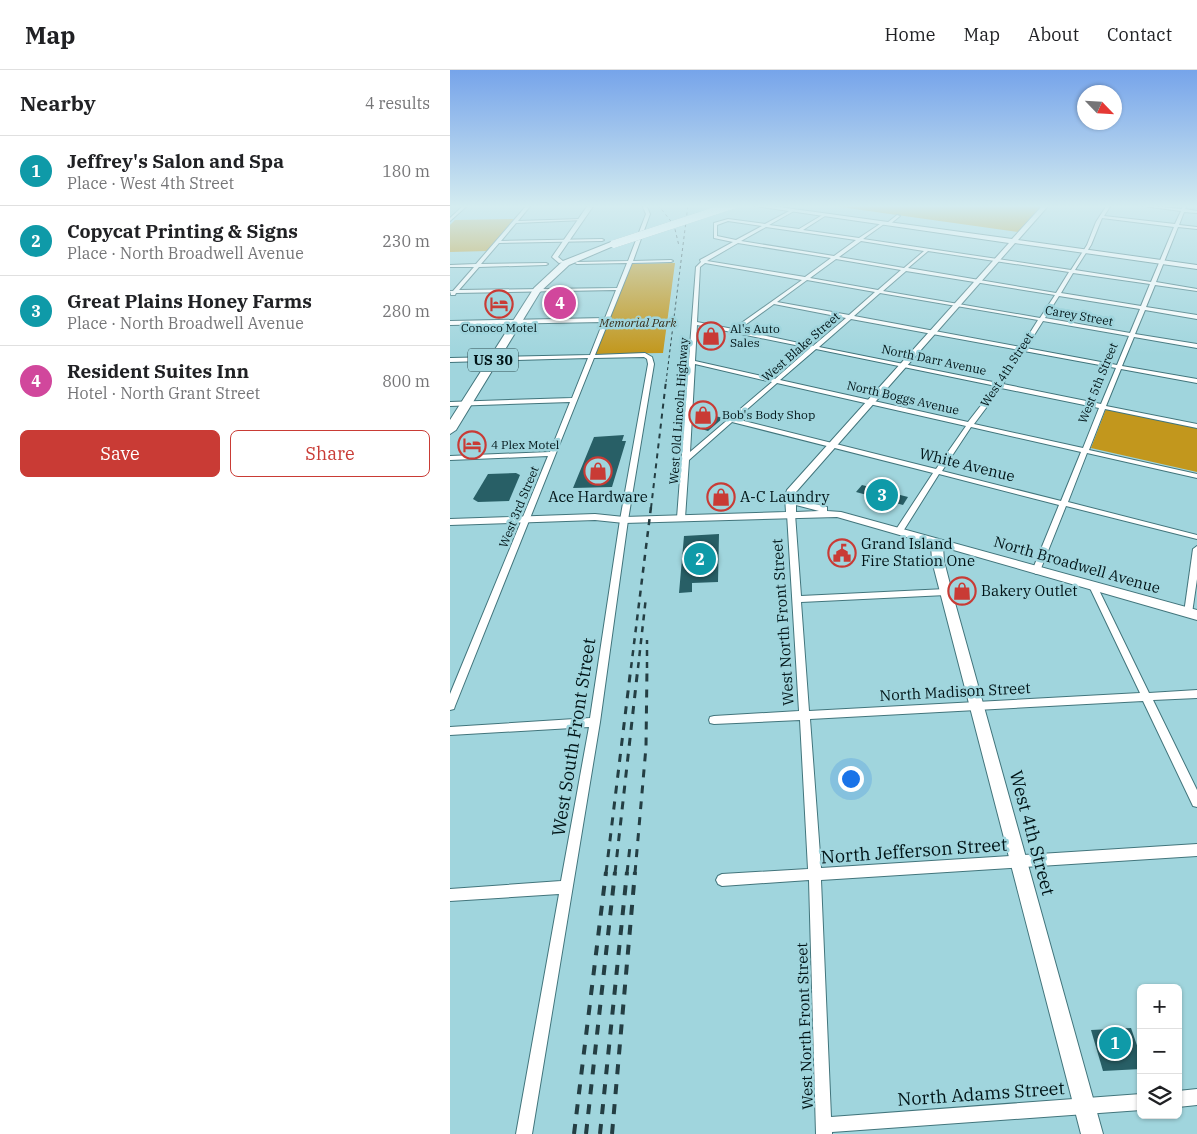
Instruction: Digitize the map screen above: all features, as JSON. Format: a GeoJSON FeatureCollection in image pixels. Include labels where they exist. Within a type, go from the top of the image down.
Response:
{"type":"FeatureCollection","features":[{"type":"Feature","properties":{"kind":"highway","name":"US 30"},"geometry":{"type":"LineString","coordinates":[[450,430],[537,290],[563,263],[583,255]]}},
{"type":"Feature","properties":{"kind":"street"},"geometry":{"type":"LineString","coordinates":[[450,297],[452,292],[487,255]]}},
{"type":"Feature","properties":{"kind":"street"},"geometry":{"type":"LineString","coordinates":[[557,255],[555,258],[563,263]]}},
{"type":"Feature","properties":{"kind":"street","name":"West 3rd Street"},"geometry":{"type":"LineString","coordinates":[[450,706],[633,255]]}},
{"type":"Feature","properties":{"kind":"street"},"geometry":{"type":"LineString","coordinates":[[702,261],[713,255]]}},
{"type":"Feature","properties":{"kind":"street"},"geometry":{"type":"LineString","coordinates":[[810,255],[1197,316]]}},
{"type":"Feature","properties":{"kind":"street"},"geometry":{"type":"LineString","coordinates":[[734,331],[842,255]]}},
{"type":"Feature","properties":{"kind":"street","name":"West Blake Street"},"geometry":{"type":"LineString","coordinates":[[686,459],[922,255]]}},
{"type":"Feature","properties":{"kind":"street"},"geometry":{"type":"LineString","coordinates":[[960,255],[1197,290]]}},
{"type":"Feature","properties":{"kind":"street"},"geometry":{"type":"LineString","coordinates":[[838,514],[796,502],[790,497],[791,492],[1002,255]]}},
{"type":"Feature","properties":{"kind":"street","name":"West 4th Street"},"geometry":{"type":"LineString","coordinates":[[899,532],[937,472],[999,385],[1083,255]]}},
{"type":"Feature","properties":{"kind":"street"},"geometry":{"type":"LineString","coordinates":[[1110,255],[1197,267]]}},
{"type":"Feature","properties":{"kind":"street","name":"West 5th Street"},"geometry":{"type":"LineString","coordinates":[[1036,571],[1164,255]]}},
{"type":"Feature","properties":{"kind":"street"},"geometry":{"type":"LineString","coordinates":[[577,263],[671,261]]}},
{"type":"Feature","properties":{"kind":"street","name":"Carey Street"},"geometry":{"type":"LineString","coordinates":[[702,261],[1197,346]]}},
{"type":"Feature","properties":{"kind":"street","name":"West Old Lincoln Highway"},"geometry":{"type":"LineString","coordinates":[[681,518],[698,267],[702,261]]}},
{"type":"Feature","properties":{"kind":"street"},"geometry":{"type":"LineString","coordinates":[[450,266],[546,264]]}},
{"type":"Feature","properties":{"kind":"street"},"geometry":{"type":"LineString","coordinates":[[452,292],[618,289]]}},
{"type":"Feature","properties":{"kind":"street"},"geometry":{"type":"LineString","coordinates":[[774,303],[1197,382]]}},
{"type":"Feature","properties":{"kind":"street"},"geometry":{"type":"LineString","coordinates":[[450,323],[606,320]]}},
{"type":"Feature","properties":{"kind":"street","name":"North Darr Avenue"},"geometry":{"type":"LineString","coordinates":[[695,323],[1197,426]]}},
{"type":"Feature","properties":{"kind":"street","name":"West South Front Street"},"geometry":{"type":"LineString","coordinates":[[524,1134],[567,887],[624,520],[651,364],[650,358],[638,355],[591,356]]}},
{"type":"Feature","properties":{"kind":"street"},"geometry":{"type":"LineString","coordinates":[[450,360],[591,356]]}},
{"type":"Feature","properties":{"kind":"street","name":"North Boggs Avenue"},"geometry":{"type":"LineString","coordinates":[[692,362],[1197,476]]}},
{"type":"Feature","properties":{"kind":"street"},"geometry":{"type":"LineString","coordinates":[[450,404],[574,400]]}},
{"type":"Feature","properties":{"kind":"street","name":"White Avenue"},"geometry":{"type":"LineString","coordinates":[[731,420],[1197,537]]}},
{"type":"Feature","properties":{"kind":"street"},"geometry":{"type":"LineString","coordinates":[[450,458],[552,454]]}},
{"type":"Feature","properties":{"kind":"street","name":"West North Front Street"},"geometry":{"type":"LineString","coordinates":[[790,497],[815,875],[824,1130]]}},
{"type":"Feature","properties":{"kind":"street","name":"North Broadwell Avenue"},"geometry":{"type":"LineString","coordinates":[[450,522],[604,525],[624,520],[838,514],[1192,614]]}},
{"type":"Feature","properties":{"kind":"street","name":"North Broadwell Avenue"},"geometry":{"type":"LineString","coordinates":[[450,530],[524,523]]}},
{"type":"Feature","properties":{"kind":"street","name":"West 4th Street"},"geometry":{"type":"LineString","coordinates":[[938,542],[938,561],[946,592],[1092,1134]]}},
{"type":"Feature","properties":{"kind":"street"},"geometry":{"type":"LineString","coordinates":[[1192,614],[1197,549]]}},
{"type":"Feature","properties":{"kind":"street"},"geometry":{"type":"LineString","coordinates":[[1093,586],[1197,802]]}},
{"type":"Feature","properties":{"kind":"street"},"geometry":{"type":"LineString","coordinates":[[798,599],[946,592]]}},
{"type":"Feature","properties":{"kind":"street","name":"North Madison Street"},"geometry":{"type":"LineString","coordinates":[[714,720],[976,704],[1146,698],[1197,694]]}},
{"type":"Feature","properties":{"kind":"street"},"geometry":{"type":"LineString","coordinates":[[450,732],[594,722]]}},
{"type":"Feature","properties":{"kind":"street","name":"North Jefferson Street"},"geometry":{"type":"LineString","coordinates":[[722,880],[1197,850]]}},
{"type":"Feature","properties":{"kind":"street"},"geometry":{"type":"LineString","coordinates":[[450,895],[567,887]]}},
{"type":"Feature","properties":{"kind":"street"},"geometry":{"type":"LineString","coordinates":[[1182,1099],[1197,1098]]}},
{"type":"Feature","properties":{"kind":"street","name":"North Adams Street"},"geometry":{"type":"LineString","coordinates":[[824,1130],[1137,1102]]}},
{"type":"Feature","properties":{"kind":"green space","name":"Memorial Park"},"geometry":{"type":"Polygon","coordinates":[[[675,263],[663,353],[596,354],[631,264],[675,263]]]}},
{"type":"Feature","properties":{"kind":"green space"},"geometry":{"type":"Polygon","coordinates":[[[1106,409],[1197,428],[1197,472],[1091,448],[1106,409]]]}},
{"type":"Feature","properties":{"kind":"building","name":"Bob's Body Shop"},"geometry":{"type":"Polygon","coordinates":[[[700,412],[723,418],[708,431],[695,427],[696,413],[700,412]]]}},
{"type":"Feature","properties":{"kind":"building","name":"Ace Hardware"},"geometry":{"type":"Polygon","coordinates":[[[624,435],[622,441],[626,441],[612,487],[573,488],[594,437],[624,435]]]}},
{"type":"Feature","properties":{"kind":"building"},"geometry":{"type":"Polygon","coordinates":[[[516,473],[520,475],[509,501],[478,502],[473,499],[488,474],[516,473]]]}},
{"type":"Feature","properties":{"kind":"building"},"geometry":{"type":"Polygon","coordinates":[[[862,485],[908,497],[903,505],[856,492],[862,485]]]}},
{"type":"Feature","properties":{"kind":"building"},"geometry":{"type":"Polygon","coordinates":[[[719,534],[718,582],[692,583],[692,592],[679,593],[684,536],[719,534]]]}},
{"type":"Feature","properties":{"kind":"building"},"geometry":{"type":"Polygon","coordinates":[[[1131,1028],[1137,1045],[1137,1069],[1103,1071],[1091,1030],[1131,1028]]]}},
{"type":"Feature","properties":{"kind":"railway"},"geometry":{"type":"LineString","coordinates":[[666,382],[682,255]]}},
{"type":"Feature","properties":{"kind":"railway"},"geometry":{"type":"LineString","coordinates":[[651,508],[666,381]]}},
{"type":"Feature","properties":{"kind":"railway"},"geometry":{"type":"LineString","coordinates":[[631,668],[651,507]]}},
{"type":"Feature","properties":{"kind":"railway"},"geometry":{"type":"LineString","coordinates":[[638,668],[646,597]]}},
{"type":"Feature","properties":{"kind":"railway"},"geometry":{"type":"LineString","coordinates":[[647,640],[647,667]]}},
{"type":"Feature","properties":{"kind":"railway"},"geometry":{"type":"LineString","coordinates":[[606,873],[631,667]]}},
{"type":"Feature","properties":{"kind":"railway"},"geometry":{"type":"LineString","coordinates":[[615,873],[638,667]]}},
{"type":"Feature","properties":{"kind":"railway"},"geometry":{"type":"LineString","coordinates":[[635,873],[646,747],[647,667]]}},
{"type":"Feature","properties":{"kind":"railway"},"geometry":{"type":"LineString","coordinates":[[627,873],[630,846]]}},
{"type":"Feature","properties":{"kind":"railway"},"geometry":{"type":"LineString","coordinates":[[574,1134],[606,872]]}},
{"type":"Feature","properties":{"kind":"railway"},"geometry":{"type":"LineString","coordinates":[[586,1134],[615,872]]}},
{"type":"Feature","properties":{"kind":"railway"},"geometry":{"type":"LineString","coordinates":[[600,1134],[627,872]]}},
{"type":"Feature","properties":{"kind":"railway"},"geometry":{"type":"LineString","coordinates":[[612,1134],[635,872]]}},
{"type":"Feature","properties":{"kind":"place","name":"Resident Suites Inn"},"geometry":{"type":"Point","coordinates":[560,303]}},
{"type":"Feature","properties":{"kind":"place","name":"Conoco Motel"},"geometry":{"type":"Point","coordinates":[499,304]}},
{"type":"Feature","properties":{"kind":"place","name":"Al's Auto Sales"},"geometry":{"type":"Point","coordinates":[711,336]}},
{"type":"Feature","properties":{"kind":"place","name":"Bob's Body Shop"},"geometry":{"type":"Point","coordinates":[703,415]}},
{"type":"Feature","properties":{"kind":"place","name":"4 Plex Motel"},"geometry":{"type":"Point","coordinates":[472,445]}},
{"type":"Feature","properties":{"kind":"place","name":"Ace Hardware"},"geometry":{"type":"Point","coordinates":[598,471]}},
{"type":"Feature","properties":{"kind":"place","name":"Great Plains Honey Farms"},"geometry":{"type":"Point","coordinates":[882,495]}},
{"type":"Feature","properties":{"kind":"place","name":"A-C Laundry"},"geometry":{"type":"Point","coordinates":[721,497]}},
{"type":"Feature","properties":{"kind":"place","name":"Grand Island Fire Station One"},"geometry":{"type":"Point","coordinates":[842,553]}},
{"type":"Feature","properties":{"kind":"place","name":"Copycat Printing & Signs"},"geometry":{"type":"Point","coordinates":[700,559]}},
{"type":"Feature","properties":{"kind":"place","name":"Bakery Outlet"},"geometry":{"type":"Point","coordinates":[962,591]}},
{"type":"Feature","properties":{"kind":"place","name":"Jeffrey's Salon and Spa"},"geometry":{"type":"Point","coordinates":[1115,1043]}}]}
